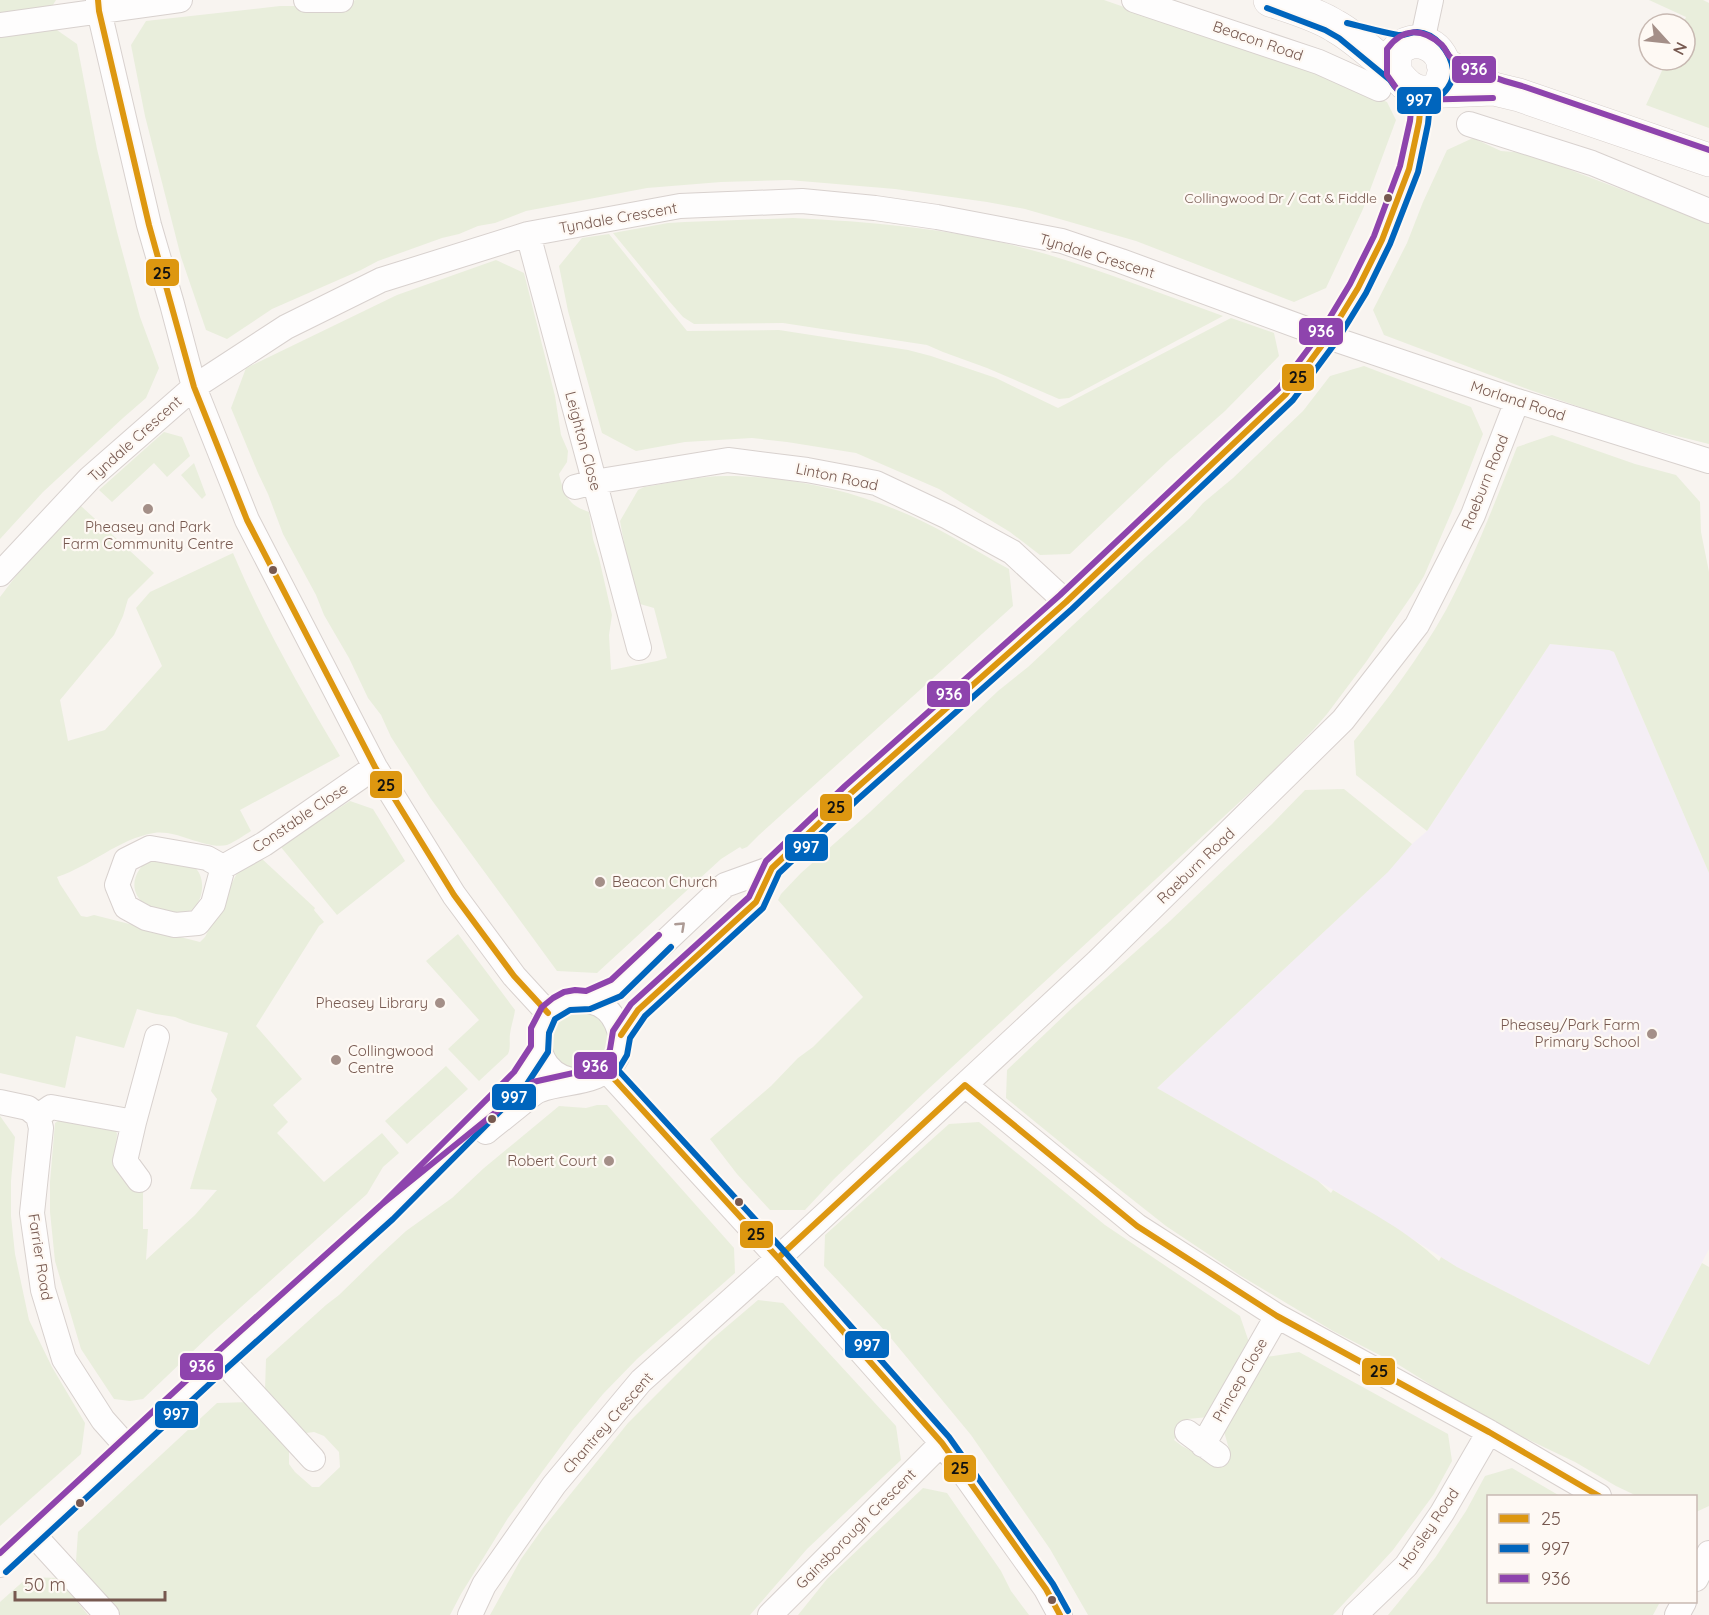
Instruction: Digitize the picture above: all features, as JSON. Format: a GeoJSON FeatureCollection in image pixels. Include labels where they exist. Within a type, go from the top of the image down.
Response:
{"type":"FeatureCollection","features":[{"type":"Feature","properties":{"kind":"main road","name":"Beacon Road"},"geometry":{"type":"LineString","coordinates":[[1270,0],[1329,22],[1414,71],[1519,95],[1709,160]]}},
{"type":"Feature","properties":{"kind":"street"},"geometry":{"type":"LineString","coordinates":[[0,26],[98,6],[180,0]]}},
{"type":"Feature","properties":{"kind":"street"},"geometry":{"type":"LineString","coordinates":[[306,0],[341,0]]}},
{"type":"Feature","properties":{"kind":"street","name":"Beacon Road"},"geometry":{"type":"LineString","coordinates":[[1134,0],[1319,62],[1414,71]]}},
{"type":"Feature","properties":{"kind":"street"},"geometry":{"type":"LineString","coordinates":[[621,1035],[638,1010],[756,902],[772,868],[851,793],[1065,603],[1286,394],[1328,337],[1359,288],[1382,240],[1398,199],[1409,169],[1419,122],[1414,71],[1431,0]]}},
{"type":"Feature","properties":{"kind":"street"},"geometry":{"type":"LineString","coordinates":[[98,6],[149,225],[194,387],[247,520],[375,767],[454,895],[514,976],[548,1013]]}},
{"type":"Feature","properties":{"kind":"street"},"geometry":{"type":"LineString","coordinates":[[1468,124],[1592,158],[1709,211]]}},
{"type":"Feature","properties":{"kind":"street","name":"Tyndale Crescent"},"geometry":{"type":"LineString","coordinates":[[0,574],[90,478],[194,387],[286,327],[381,280],[528,234],[680,206],[802,201],[938,217],[1062,241],[1328,337]]}},
{"type":"Feature","properties":{"kind":"street","name":"Leighton Close"},"geometry":{"type":"LineString","coordinates":[[528,234],[585,484],[639,648]]}},
{"type":"Feature","properties":{"kind":"street","name":"Morland Road"},"geometry":{"type":"LineString","coordinates":[[1328,337],[1517,401],[1709,461]]}},
{"type":"Feature","properties":{"kind":"street","name":"Raeburn Road"},"geometry":{"type":"LineString","coordinates":[[778,1258],[1106,954],[1343,720],[1417,625],[1473,515],[1517,401]]}},
{"type":"Feature","properties":{"kind":"street","name":"Linton Road"},"geometry":{"type":"LineString","coordinates":[[585,484],[728,460],[807,470],[876,483],[948,517],[1012,552],[1065,603]]}},
{"type":"Feature","properties":{"kind":"street","name":"Constable Close"},"geometry":{"type":"LineString","coordinates":[[223,867],[264,844],[375,767]]}},
{"type":"Feature","properties":{"kind":"street"},"geometry":{"type":"LineString","coordinates":[[587,1000],[616,988],[725,885],[772,868]]}},
{"type":"Feature","properties":{"kind":"street"},"geometry":{"type":"LineString","coordinates":[[0,1565],[222,1360],[387,1212],[538,1090],[595,1078],[606,1071],[619,1052],[621,1035],[617,1023],[608,1011],[596,1002],[576,999],[558,1005],[548,1013],[540,1031],[540,1049],[547,1065],[557,1074],[580,1081]]}},
{"type":"Feature","properties":{"kind":"street"},"geometry":{"type":"LineString","coordinates":[[139,1180],[125,1161],[157,1036]]}},
{"type":"Feature","properties":{"kind":"street"},"geometry":{"type":"LineString","coordinates":[[387,1212],[521,1078],[540,1049]]}},
{"type":"Feature","properties":{"kind":"street"},"geometry":{"type":"LineString","coordinates":[[606,1071],[778,1258],[942,1443],[1046,1589],[1060,1615]]}},
{"type":"Feature","properties":{"kind":"street"},"geometry":{"type":"LineString","coordinates":[[965,1085],[1137,1227],[1277,1316],[1489,1432],[1596,1495]]}},
{"type":"Feature","properties":{"kind":"street"},"geometry":{"type":"LineString","coordinates":[[0,1102],[28,1108],[38,1116],[51,1107],[134,1122]]}},
{"type":"Feature","properties":{"kind":"street","name":"Farrier Road"},"geometry":{"type":"LineString","coordinates":[[38,1116],[41,1128],[32,1213],[43,1290],[64,1359],[103,1420],[128,1448]]}},
{"type":"Feature","properties":{"kind":"street","name":"Chantrey Crescent"},"geometry":{"type":"LineString","coordinates":[[470,1615],[484,1585],[554,1485],[641,1381],[778,1258]]}},
{"type":"Feature","properties":{"kind":"street","name":"Princep Close"},"geometry":{"type":"LineString","coordinates":[[1203,1444],[1277,1316]]}},
{"type":"Feature","properties":{"kind":"street"},"geometry":{"type":"LineString","coordinates":[[222,1360],[313,1459]]}},
{"type":"Feature","properties":{"kind":"street","name":"Horsley Road"},"geometry":{"type":"LineString","coordinates":[[1355,1615],[1406,1566],[1442,1513],[1489,1432]]}},
{"type":"Feature","properties":{"kind":"street","name":"Gainsborough Crescent"},"geometry":{"type":"LineString","coordinates":[[770,1615],[942,1443]]}},
{"type":"Feature","properties":{"kind":"street"},"geometry":{"type":"LineString","coordinates":[[33,1534],[107,1615]]}},
{"type":"Feature","properties":{"kind":"shaded area"},"geometry":{"type":"Polygon","coordinates":[[[1550,644],[1614,652],[1709,873],[1709,1249],[1649,1365],[1457,1267],[1342,1195],[1157,1088],[1375,884],[1427,831],[1550,644]]]}},
{"type":"Feature","properties":{"kind":"green space"},"geometry":{"type":"Polygon","coordinates":[[[0,0],[56,0],[51,8],[0,16],[0,0]]]}},
{"type":"Feature","properties":{"kind":"green space"},"geometry":{"type":"Polygon","coordinates":[[[356,0],[1104,0],[1347,85],[1387,102],[1396,120],[1363,209],[1326,288],[1294,302],[1136,241],[1025,209],[895,189],[789,180],[721,182],[647,188],[526,211],[495,223],[478,226],[378,261],[272,309],[227,339],[206,330],[181,257],[145,116],[131,45],[146,21],[280,6],[341,4],[356,0]]]}},
{"type":"Feature","properties":{"kind":"green space"},"geometry":{"type":"Polygon","coordinates":[[[1649,0],[1703,0],[1709,3],[1709,128],[1646,105],[1661,72],[1697,72],[1697,12],[1675,12],[1649,0]]]}},
{"type":"Feature","properties":{"kind":"green space"},"geometry":{"type":"Polygon","coordinates":[[[54,28],[77,44],[97,149],[117,232],[140,317],[159,368],[146,398],[43,492],[0,539],[0,31],[54,28]]]}},
{"type":"Feature","properties":{"kind":"green space"},"geometry":{"type":"Polygon","coordinates":[[[1473,138],[1501,151],[1526,153],[1709,223],[1709,444],[1633,425],[1530,390],[1384,335],[1373,310],[1407,243],[1447,150],[1473,138]]]}},
{"type":"Feature","properties":{"kind":"green space"},"geometry":{"type":"Polygon","coordinates":[[[793,218],[921,228],[1015,246],[1091,268],[1223,316],[1069,398],[1059,399],[927,345],[783,323],[694,324],[683,317],[613,233],[668,223],[793,218]]]}},
{"type":"Feature","properties":{"kind":"green space"},"geometry":{"type":"Polygon","coordinates":[[[609,234],[687,331],[779,330],[908,350],[996,378],[1058,408],[1231,318],[1274,333],[1279,356],[1225,411],[1168,461],[1070,554],[1040,555],[1010,532],[939,489],[856,453],[752,438],[685,442],[636,451],[602,433],[568,311],[559,266],[582,238],[609,234]]]}},
{"type":"Feature","properties":{"kind":"green space"},"geometry":{"type":"Polygon","coordinates":[[[496,260],[524,273],[555,396],[561,435],[568,451],[567,462],[559,474],[568,498],[576,506],[589,512],[593,539],[612,615],[609,635],[611,670],[667,658],[654,608],[640,604],[627,559],[620,521],[638,490],[644,487],[716,476],[773,479],[819,486],[865,498],[909,515],[1009,569],[1013,606],[747,847],[742,849],[740,847],[721,859],[597,973],[557,971],[431,799],[391,737],[381,715],[368,698],[349,658],[324,615],[316,595],[283,534],[231,408],[246,368],[397,295],[496,260]]]}},
{"type":"Feature","properties":{"kind":"green space"},"geometry":{"type":"Polygon","coordinates":[[[1364,366],[1471,407],[1483,434],[1424,576],[1366,662],[1327,714],[1270,774],[925,1092],[805,1210],[770,1210],[737,1174],[710,1139],[771,1086],[863,997],[778,900],[781,894],[998,691],[1028,667],[1190,518],[1203,503],[1233,478],[1303,411],[1330,376],[1364,366]]]}},
{"type":"Feature","properties":{"kind":"green space"},"geometry":{"type":"Polygon","coordinates":[[[164,432],[182,437],[190,456],[167,477],[154,463],[112,502],[99,490],[164,432]]]}},
{"type":"Feature","properties":{"kind":"green space"},"geometry":{"type":"Polygon","coordinates":[[[1552,435],[1635,464],[1676,475],[1700,502],[1701,532],[1709,572],[1709,873],[1614,652],[1609,650],[1550,644],[1427,831],[1356,775],[1354,741],[1403,678],[1446,610],[1475,550],[1517,447],[1552,435]]]}},
{"type":"Feature","properties":{"kind":"green space"},"geometry":{"type":"Polygon","coordinates":[[[194,463],[206,495],[202,499],[181,475],[194,463]]]}},
{"type":"Feature","properties":{"kind":"green space"},"geometry":{"type":"Polygon","coordinates":[[[81,506],[154,573],[128,599],[114,635],[60,700],[68,741],[105,730],[162,666],[136,608],[150,592],[233,553],[270,631],[340,756],[240,810],[251,831],[230,844],[210,845],[163,833],[141,836],[57,877],[60,884],[81,916],[94,915],[200,942],[205,937],[237,873],[261,858],[315,908],[314,910],[324,922],[319,926],[256,1026],[302,1079],[273,1105],[288,1122],[277,1133],[324,1182],[382,1133],[399,1153],[383,1167],[367,1194],[211,1334],[143,1399],[130,1401],[114,1399],[81,1349],[55,1261],[50,1212],[50,1182],[55,1123],[63,1118],[115,1128],[116,1148],[143,1191],[143,1229],[148,1229],[146,1260],[195,1215],[217,1190],[190,1189],[217,1099],[211,1091],[228,1033],[175,1017],[137,1009],[124,1048],[76,1036],[65,1088],[0,1073],[0,597],[28,560],[81,506]]]}},
{"type":"Feature","properties":{"kind":"green space"},"geometry":{"type":"Polygon","coordinates":[[[1344,789],[1412,844],[1388,872],[1157,1088],[1318,1181],[1331,1193],[1333,1190],[1388,1223],[1439,1261],[1441,1257],[1649,1365],[1702,1263],[1709,1267],[1709,1506],[1697,1512],[1697,1495],[1635,1495],[1525,1438],[1447,1395],[1399,1365],[1333,1331],[1241,1276],[1166,1226],[1006,1098],[1007,1070],[1170,921],[1305,790],[1344,789]]]}},
{"type":"Feature","properties":{"kind":"green space"},"geometry":{"type":"Polygon","coordinates":[[[350,801],[373,809],[405,861],[337,915],[280,846],[350,801]]]}},
{"type":"Feature","properties":{"kind":"green space"},"geometry":{"type":"Polygon","coordinates":[[[153,857],[185,863],[197,870],[202,881],[202,893],[193,909],[180,914],[151,908],[140,899],[134,887],[137,873],[153,857]]]}},
{"type":"Feature","properties":{"kind":"green space","name":"Collingwood Centre"},"geometry":{"type":"Polygon","coordinates":[[[458,934],[515,1010],[508,1054],[479,1081],[448,1049],[479,1020],[426,961],[458,934]]]}},
{"type":"Feature","properties":{"kind":"green space"},"geometry":{"type":"Polygon","coordinates":[[[569,1010],[592,1014],[602,1022],[607,1033],[608,1043],[604,1054],[587,1068],[575,1069],[563,1065],[548,1047],[550,1027],[569,1010]]]}},
{"type":"Feature","properties":{"kind":"green space","name":"Collingwood Centre"},"geometry":{"type":"Polygon","coordinates":[[[446,1066],[468,1089],[407,1144],[385,1121],[446,1066]]]}},
{"type":"Feature","properties":{"kind":"green space"},"geometry":{"type":"Polygon","coordinates":[[[607,1105],[734,1248],[735,1273],[637,1359],[603,1394],[573,1430],[508,1518],[450,1615],[119,1615],[76,1561],[78,1532],[217,1403],[250,1402],[289,1449],[289,1464],[295,1472],[312,1487],[319,1487],[340,1467],[339,1452],[324,1436],[314,1432],[306,1433],[300,1429],[265,1390],[266,1359],[339,1295],[406,1231],[452,1198],[484,1168],[559,1106],[586,1108],[607,1105]]]}},
{"type":"Feature","properties":{"kind":"green space"},"geometry":{"type":"Polygon","coordinates":[[[0,1116],[15,1137],[11,1216],[15,1254],[29,1320],[52,1367],[85,1423],[81,1454],[0,1526],[0,1116]]]}},
{"type":"Feature","properties":{"kind":"green space"},"geometry":{"type":"Polygon","coordinates":[[[979,1122],[1105,1225],[1240,1316],[1250,1345],[1209,1417],[1187,1419],[1174,1440],[1182,1446],[1221,1464],[1229,1449],[1223,1428],[1266,1357],[1299,1352],[1448,1434],[1452,1461],[1434,1494],[1393,1550],[1333,1615],[1088,1615],[1050,1549],[971,1435],[885,1331],[824,1266],[825,1235],[949,1124],[979,1122]]]}},
{"type":"Feature","properties":{"kind":"green space"},"geometry":{"type":"Polygon","coordinates":[[[758,1300],[783,1303],[896,1426],[901,1460],[807,1549],[750,1615],[490,1615],[521,1559],[543,1528],[628,1423],[711,1340],[758,1300]]]}},
{"type":"Feature","properties":{"kind":"green space"},"geometry":{"type":"Polygon","coordinates":[[[1512,1468],[1558,1495],[1487,1495],[1487,1603],[1659,1603],[1653,1615],[1388,1615],[1435,1558],[1466,1511],[1485,1476],[1512,1468]]]}},
{"type":"Feature","properties":{"kind":"green space"},"geometry":{"type":"Polygon","coordinates":[[[923,1488],[947,1493],[1029,1615],[798,1615],[827,1579],[923,1488]]]}},
{"type":"Feature","properties":{"kind":"green space"},"geometry":{"type":"Polygon","coordinates":[[[28,1577],[58,1578],[88,1615],[0,1615],[0,1602],[28,1577]]]}},
{"type":"Feature","properties":{"kind":"transit line","name":"25"},"geometry":{"type":"LineString","coordinates":[[98,0],[149,225],[194,387],[247,520],[375,767],[454,895],[514,976],[548,1013]]}},
{"type":"Feature","properties":{"kind":"transit line","name":"997"},"geometry":{"type":"LineString","coordinates":[[1267,8],[1325,30],[1339,38],[1409,98],[1434,101],[1448,88],[1453,75],[1452,64],[1446,51],[1430,36],[1417,32],[1398,35],[1347,23]]}},
{"type":"Feature","properties":{"kind":"transit line","name":"936"},"geometry":{"type":"LineString","coordinates":[[1493,98],[1413,100],[1399,92],[1387,75],[1387,49],[1406,34],[1413,32],[1427,35],[1442,45],[1453,59],[1487,75],[1709,150]]}},
{"type":"Feature","properties":{"kind":"transit line","name":"936"},"geometry":{"type":"LineString","coordinates":[[381,1205],[533,1082],[587,1070],[601,1063],[607,1057],[613,1031],[631,1004],[749,897],[766,861],[845,786],[1060,595],[1279,388],[1321,332],[1350,284],[1374,236],[1400,166],[1410,121],[1413,91]]}},
{"type":"Feature","properties":{"kind":"transit line","name":"25"},"geometry":{"type":"LineString","coordinates":[[621,1035],[638,1010],[756,902],[772,868],[851,793],[1066,602],[1286,394],[1328,337],[1358,288],[1382,240],[1409,169],[1419,122],[1422,92]]}},
{"type":"Feature","properties":{"kind":"transit line","name":"997"},"geometry":{"type":"LineString","coordinates":[[1068,1611],[1053,1584],[949,1437],[785,1252],[618,1070],[627,1055],[630,1038],[645,1016],[763,908],[779,873],[857,800],[1072,609],[1293,400],[1336,342],[1366,293],[1390,244],[1418,172],[1428,124],[1431,93]]}},
{"type":"Feature","properties":{"kind":"transit line","name":"936"},"geometry":{"type":"LineString","coordinates":[[0,1553],[216,1353],[381,1205],[514,1072],[531,1046],[531,1028],[542,1007],[564,992],[586,991],[611,980],[659,935]]}},
{"type":"Feature","properties":{"kind":"transit line","name":"997"},"geometry":{"type":"LineString","coordinates":[[6,1572],[228,1367],[393,1219],[527,1084],[548,1052],[549,1033],[555,1019],[570,1010],[590,1009],[621,996],[671,947]]}},
{"type":"Feature","properties":{"kind":"transit line","name":"25"},"geometry":{"type":"LineString","coordinates":[[606,1070],[778,1258],[942,1443],[1046,1589],[1060,1615]]}},
{"type":"Feature","properties":{"kind":"transit line","name":"25"},"geometry":{"type":"LineString","coordinates":[[778,1258],[965,1085],[1137,1226],[1277,1316],[1489,1432],[1597,1495]]}},
{"type":"Feature","properties":{"kind":"place","name":"Collingwood Dr / Cat & Fiddle"},"geometry":{"type":"Point","coordinates":[1388,198]}},
{"type":"Feature","properties":{"kind":"place","name":"Pheasey and Park Farm Community Centre"},"geometry":{"type":"Point","coordinates":[148,509]}},
{"type":"Feature","properties":{"kind":"place","name":"Beacon Church"},"geometry":{"type":"Point","coordinates":[600,882]}},
{"type":"Feature","properties":{"kind":"place","name":"Pheasey Library"},"geometry":{"type":"Point","coordinates":[440,1003]}},
{"type":"Feature","properties":{"kind":"place","name":"Pheasey/Park Farm Primary School"},"geometry":{"type":"Point","coordinates":[1652,1034]}},
{"type":"Feature","properties":{"kind":"place","name":"Collingwood Centre"},"geometry":{"type":"Point","coordinates":[336,1060]}},
{"type":"Feature","properties":{"kind":"place","name":"Robert Court"},"geometry":{"type":"Point","coordinates":[609,1161]}}]}
